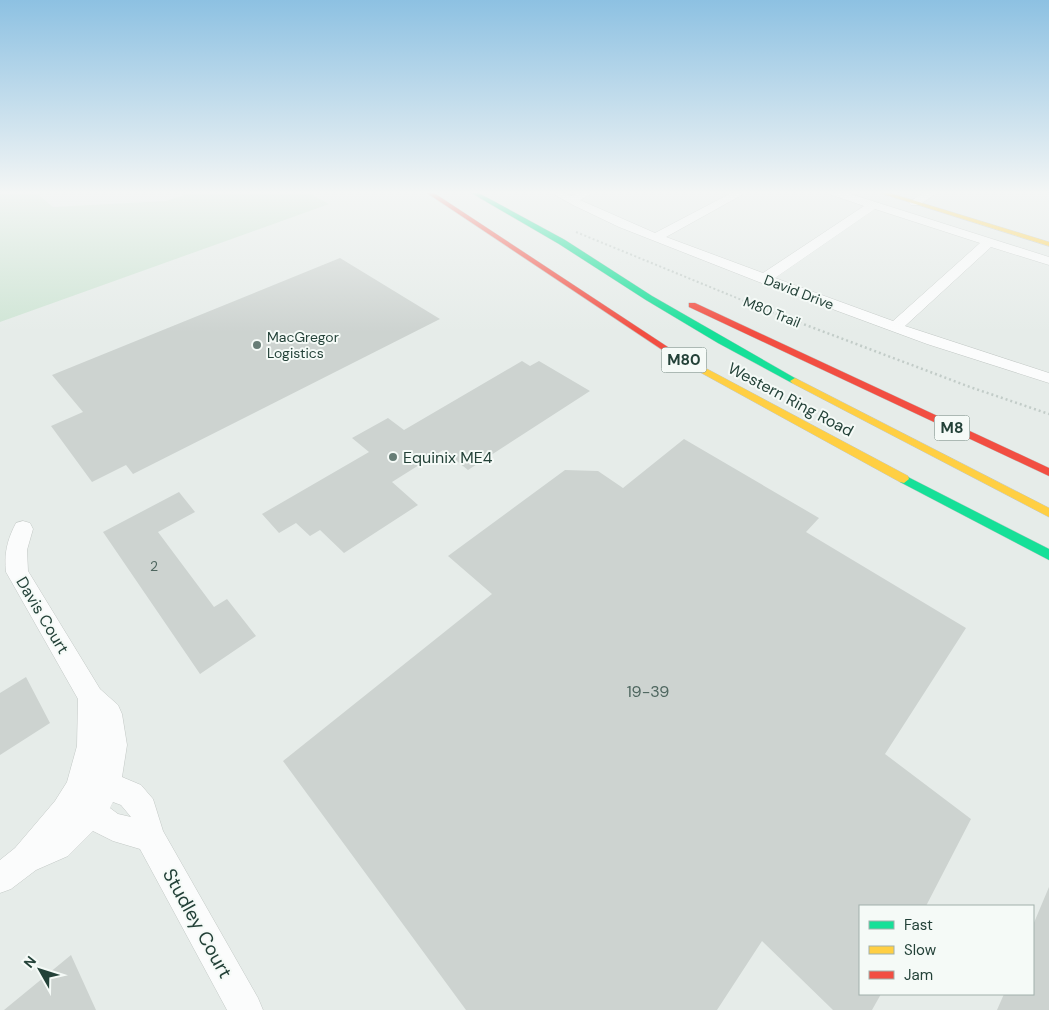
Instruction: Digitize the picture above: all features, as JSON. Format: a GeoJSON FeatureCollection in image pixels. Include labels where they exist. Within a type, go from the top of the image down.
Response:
{"type":"FeatureCollection","features":[{"type":"Feature","properties":{"kind":"main road","name":"Western Ring Road"},"geometry":{"type":"LineString","coordinates":[[498,238],[667,351],[954,506],[1049,555]]}},
{"type":"Feature","properties":{"kind":"main road","name":"Western Ring Road"},"geometry":{"type":"LineString","coordinates":[[555,238],[634,289],[721,341],[884,429],[1049,513]]}},
{"type":"Feature","properties":{"kind":"main road"},"geometry":{"type":"LineString","coordinates":[[1030,238],[1049,244]]}},
{"type":"Feature","properties":{"kind":"main road"},"geometry":{"type":"LineString","coordinates":[[562,242],[651,285]]}},
{"type":"Feature","properties":{"kind":"main road"},"geometry":{"type":"LineString","coordinates":[[685,302],[856,383],[904,396],[968,421]]}},
{"type":"Feature","properties":{"kind":"main road","name":"M8"},"geometry":{"type":"LineString","coordinates":[[856,383],[1049,472]]}},
{"type":"Feature","properties":{"kind":"main road"},"geometry":{"type":"LineString","coordinates":[[954,506],[1025,556]]}},
{"type":"Feature","properties":{"kind":"street","name":"David Drive"},"geometry":{"type":"LineString","coordinates":[[659,238],[952,348],[1049,378]]}},
{"type":"Feature","properties":{"kind":"street"},"geometry":{"type":"LineString","coordinates":[[764,279],[824,238]]}},
{"type":"Feature","properties":{"kind":"street"},"geometry":{"type":"LineString","coordinates":[[977,238],[1049,261]]}},
{"type":"Feature","properties":{"kind":"street"},"geometry":{"type":"LineString","coordinates":[[895,327],[989,242]]}},
{"type":"Feature","properties":{"kind":"street","name":"Davis Court"},"geometry":{"type":"LineString","coordinates":[[24,529],[17,541],[14,555],[18,572],[91,697],[109,714],[113,730],[112,759],[94,797]]}},
{"type":"Feature","properties":{"kind":"street","name":"Studley Court"},"geometry":{"type":"LineString","coordinates":[[94,797],[124,790],[135,797],[143,810],[149,836],[246,1010]]}},
{"type":"Feature","properties":{"kind":"street"},"geometry":{"type":"LineString","coordinates":[[94,797],[102,822],[116,829],[149,836]]}},
{"type":"Feature","properties":{"kind":"street"},"geometry":{"type":"LineString","coordinates":[[0,878],[26,859],[58,846],[94,797]]}},
{"type":"Feature","properties":{"kind":"path","name":"M80 Trail"},"geometry":{"type":"LineString","coordinates":[[593,238],[791,320],[961,384],[1049,414]]}},
{"type":"Feature","properties":{"kind":"green space"},"geometry":{"type":"Polygon","coordinates":[[[0,238],[234,238],[0,322],[0,238]]]}},
{"type":"Feature","properties":{"kind":"building","name":"MacGregor Logistics"},"geometry":{"type":"Polygon","coordinates":[[[340,258],[440,319],[133,474],[126,465],[92,482],[51,426],[83,412],[52,375],[340,258]]]}},
{"type":"Feature","properties":{"kind":"building","name":"Equinix ME4"},"geometry":{"type":"Polygon","coordinates":[[[522,361],[530,366],[539,361],[590,391],[468,470],[443,450],[392,482],[418,505],[344,553],[320,530],[310,536],[296,523],[279,533],[262,514],[369,452],[352,438],[388,418],[404,430],[522,361]]]}},
{"type":"Feature","properties":{"kind":"building"},"geometry":{"type":"Polygon","coordinates":[[[684,439],[819,518],[806,532],[966,628],[885,754],[971,819],[927,905],[859,905],[859,995],[880,995],[872,1010],[833,1010],[762,941],[717,1010],[466,1010],[283,761],[492,594],[448,556],[565,470],[598,471],[623,488],[684,439]]]}},
{"type":"Feature","properties":{"kind":"building"},"geometry":{"type":"Polygon","coordinates":[[[179,492],[195,512],[158,532],[214,607],[227,599],[256,636],[200,674],[103,532],[179,492]]]}},
{"type":"Feature","properties":{"kind":"building"},"geometry":{"type":"Polygon","coordinates":[[[26,677],[50,723],[0,755],[0,693],[26,677]]]}},
{"type":"Feature","properties":{"kind":"building"},"geometry":{"type":"Polygon","coordinates":[[[1049,887],[1049,1010],[997,1010],[1004,995],[1034,995],[1034,923],[1049,887]]]}},
{"type":"Feature","properties":{"kind":"building"},"geometry":{"type":"Polygon","coordinates":[[[71,955],[96,1010],[4,1010],[71,955]]]}},
{"type":"Feature","properties":{"kind":"traffic: fast"},"geometry":{"type":"LineString","coordinates":[[555,238],[721,341],[795,381]]}},
{"type":"Feature","properties":{"kind":"traffic: fast"},"geometry":{"type":"LineString","coordinates":[[904,479],[1049,555]]}},
{"type":"Feature","properties":{"kind":"traffic: slow"},"geometry":{"type":"LineString","coordinates":[[1030,238],[1049,244]]}},
{"type":"Feature","properties":{"kind":"traffic: slow"},"geometry":{"type":"LineString","coordinates":[[679,357],[904,479]]}},
{"type":"Feature","properties":{"kind":"traffic: slow"},"geometry":{"type":"LineString","coordinates":[[795,381],[1049,513]]}},
{"type":"Feature","properties":{"kind":"traffic: jam"},"geometry":{"type":"LineString","coordinates":[[499,238],[679,357]]}},
{"type":"Feature","properties":{"kind":"traffic: jam"},"geometry":{"type":"LineString","coordinates":[[692,305],[1049,472]]}},
{"type":"Feature","properties":{"kind":"place","name":"MacGregor Logistics"},"geometry":{"type":"Point","coordinates":[257,345]}},
{"type":"Feature","properties":{"kind":"place","name":"Equinix ME4"},"geometry":{"type":"Point","coordinates":[393,457]}}]}
